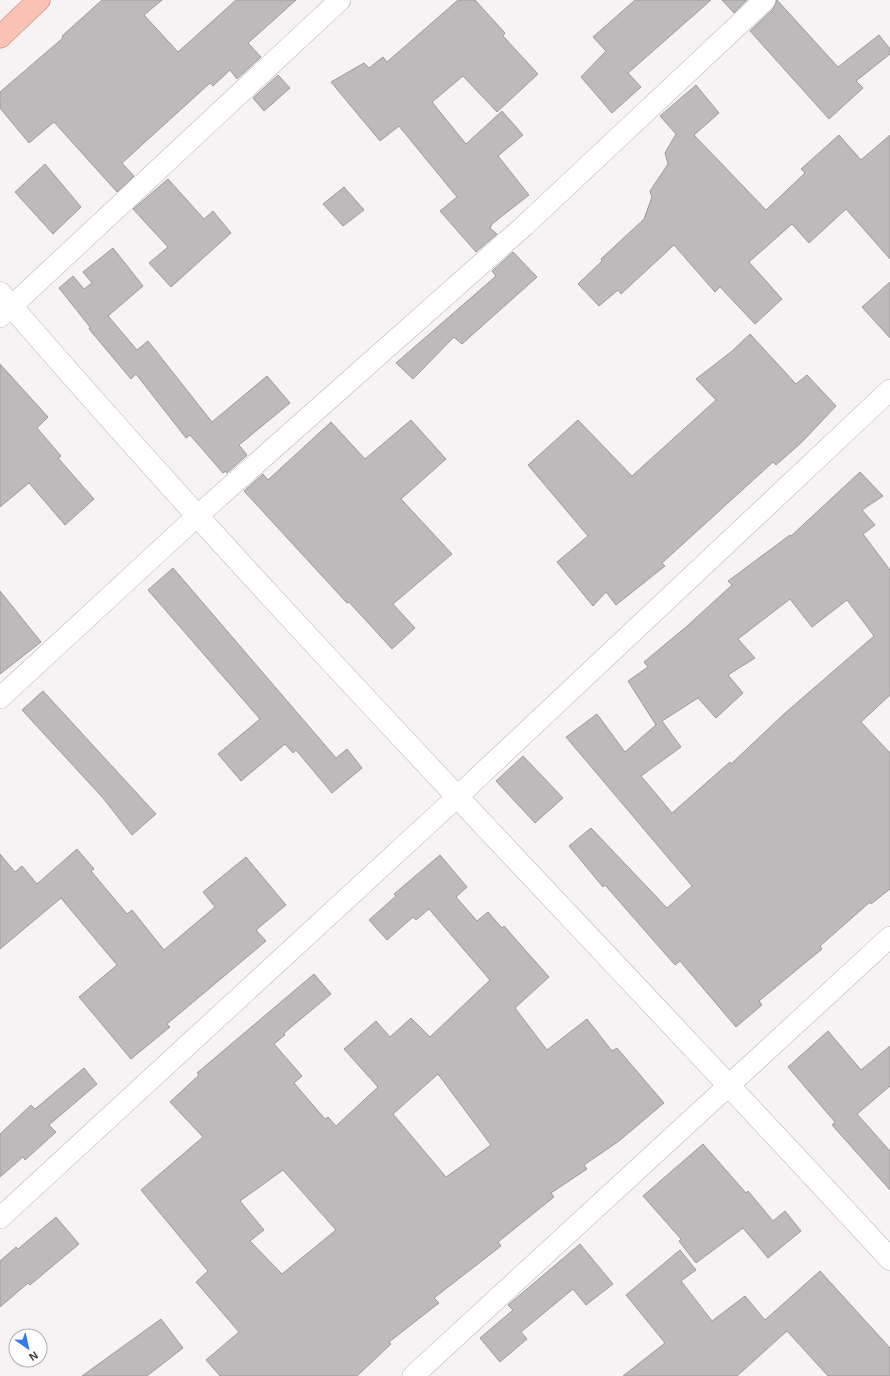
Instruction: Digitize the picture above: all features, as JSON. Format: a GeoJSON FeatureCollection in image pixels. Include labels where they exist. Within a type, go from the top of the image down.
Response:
{"type":"FeatureCollection","features":[{"type":"Feature","properties":{"kind":"main road"},"geometry":{"type":"LineString","coordinates":[[0,37],[39,0]]}},
{"type":"Feature","properties":{"kind":"main road"},"geometry":{"type":"LineString","coordinates":[[4,306],[196,517],[457,798],[729,1084],[890,1259]]}},
{"type":"Feature","properties":{"kind":"street"},"geometry":{"type":"LineString","coordinates":[[4,306],[340,0]]}},
{"type":"Feature","properties":{"kind":"street"},"geometry":{"type":"LineString","coordinates":[[0,698],[196,517],[524,226],[765,0]]}},
{"type":"Feature","properties":{"kind":"street"},"geometry":{"type":"LineString","coordinates":[[0,1218],[457,798],[890,390]]}},
{"type":"Feature","properties":{"kind":"street"},"geometry":{"type":"LineString","coordinates":[[413,1376],[890,937]]}},
{"type":"Feature","properties":{"kind":"building"},"geometry":{"type":"Polygon","coordinates":[[[102,0],[162,0],[144,15],[178,52],[236,0],[296,0],[248,43],[261,57],[237,79],[230,70],[213,86],[210,83],[122,163],[134,176],[117,192],[54,122],[29,143],[0,108],[0,92],[63,38],[62,36],[102,0]]]}},
{"type":"Feature","properties":{"kind":"building"},"geometry":{"type":"Polygon","coordinates":[[[458,0],[475,0],[505,33],[503,36],[538,74],[497,112],[463,76],[432,102],[466,144],[502,111],[523,135],[498,156],[529,195],[492,224],[490,228],[497,234],[476,252],[440,211],[457,197],[399,126],[380,141],[331,82],[364,63],[369,68],[383,57],[387,62],[458,0]]]}},
{"type":"Feature","properties":{"kind":"building"},"geometry":{"type":"Polygon","coordinates":[[[635,0],[711,0],[628,73],[641,87],[612,113],[581,77],[606,51],[593,37],[635,0]]]}},
{"type":"Feature","properties":{"kind":"building"},"geometry":{"type":"Polygon","coordinates":[[[722,0],[747,0],[734,13],[722,0]]]}},
{"type":"Feature","properties":{"kind":"building"},"geometry":{"type":"Polygon","coordinates":[[[777,0],[838,67],[879,35],[890,49],[890,54],[856,81],[863,88],[829,119],[750,31],[773,9],[777,0]]]}},
{"type":"Feature","properties":{"kind":"building"},"geometry":{"type":"Polygon","coordinates":[[[278,75],[290,88],[264,111],[253,98],[278,75]]]}},
{"type":"Feature","properties":{"kind":"building"},"geometry":{"type":"Polygon","coordinates":[[[696,85],[719,113],[694,135],[766,210],[805,173],[801,169],[839,135],[861,160],[890,135],[890,259],[846,209],[809,243],[792,224],[749,262],[782,299],[755,324],[720,287],[715,292],[674,245],[621,294],[618,290],[599,306],[578,284],[602,261],[601,259],[644,219],[652,197],[650,191],[668,164],[665,153],[676,134],[660,116],[696,85]]]}},
{"type":"Feature","properties":{"kind":"building"},"geometry":{"type":"Polygon","coordinates":[[[45,164],[81,207],[53,234],[15,192],[45,164]]]}},
{"type":"Feature","properties":{"kind":"building"},"geometry":{"type":"Polygon","coordinates":[[[168,179],[204,219],[213,211],[231,233],[171,287],[149,263],[168,247],[133,209],[168,179]]]}},
{"type":"Feature","properties":{"kind":"building"},"geometry":{"type":"Polygon","coordinates":[[[344,187],[364,210],[343,226],[323,204],[344,187]]]}},
{"type":"Feature","properties":{"kind":"building"},"geometry":{"type":"Polygon","coordinates":[[[113,248],[143,286],[108,316],[137,350],[148,341],[212,422],[267,376],[290,403],[239,445],[247,455],[227,473],[226,471],[223,473],[190,435],[186,438],[136,374],[131,379],[89,329],[90,327],[59,288],[73,276],[84,289],[92,283],[83,272],[113,248]]]}},
{"type":"Feature","properties":{"kind":"building"},"geometry":{"type":"Polygon","coordinates":[[[513,252],[537,277],[462,344],[454,337],[413,379],[396,363],[496,276],[492,271],[513,252]]]}},
{"type":"Feature","properties":{"kind":"building"},"geometry":{"type":"Polygon","coordinates":[[[890,282],[890,338],[862,307],[890,282]]]}},
{"type":"Feature","properties":{"kind":"building"},"geometry":{"type":"Polygon","coordinates":[[[750,334],[796,384],[807,375],[836,406],[802,442],[776,465],[773,462],[662,563],[665,566],[616,605],[606,592],[593,606],[557,562],[588,536],[528,465],[578,420],[632,476],[716,400],[696,379],[731,352],[750,334]]]}},
{"type":"Feature","properties":{"kind":"building"},"geometry":{"type":"Polygon","coordinates":[[[0,364],[48,417],[37,428],[61,456],[58,458],[94,499],[65,525],[29,483],[0,507],[0,364]]]}},
{"type":"Feature","properties":{"kind":"building"},"geometry":{"type":"Polygon","coordinates":[[[411,420],[446,459],[401,499],[452,554],[393,604],[415,628],[392,649],[349,602],[347,603],[244,491],[263,474],[268,480],[331,422],[365,459],[411,420]]]}},
{"type":"Feature","properties":{"kind":"building"},"geometry":{"type":"Polygon","coordinates":[[[860,472],[883,496],[862,510],[875,525],[863,534],[890,570],[890,695],[861,722],[890,753],[890,889],[871,904],[870,902],[820,946],[822,949],[759,1001],[762,1005],[736,1027],[680,961],[675,965],[605,885],[603,887],[569,846],[591,828],[667,908],[692,886],[566,737],[597,714],[625,752],[656,725],[628,681],[648,667],[644,662],[686,627],[732,585],[728,581],[790,535],[791,536],[860,472]],[[790,599],[738,639],[755,658],[728,675],[743,693],[716,718],[698,698],[662,721],[681,747],[641,776],[672,813],[730,762],[731,764],[784,714],[874,636],[847,600],[812,627],[790,599]]]}},
{"type":"Feature","properties":{"kind":"building"},"geometry":{"type":"Polygon","coordinates":[[[173,568],[336,758],[347,749],[362,768],[332,793],[296,750],[293,753],[285,744],[241,781],[218,754],[260,719],[148,590],[173,568]]]}},
{"type":"Feature","properties":{"kind":"building"},"geometry":{"type":"Polygon","coordinates":[[[0,591],[41,642],[0,674],[0,591]]]}},
{"type":"Feature","properties":{"kind":"building"},"geometry":{"type":"Polygon","coordinates":[[[43,691],[156,814],[132,835],[103,798],[22,710],[43,691]]]}},
{"type":"Feature","properties":{"kind":"building"},"geometry":{"type":"Polygon","coordinates":[[[523,756],[563,798],[535,823],[496,781],[523,756]]]}},
{"type":"Feature","properties":{"kind":"building"},"geometry":{"type":"Polygon","coordinates":[[[77,849],[94,869],[91,871],[127,914],[132,910],[164,950],[215,907],[203,892],[246,857],[286,905],[256,930],[266,941],[167,1024],[170,1027],[131,1059],[79,997],[117,965],[61,898],[0,949],[0,854],[15,872],[22,866],[37,884],[77,849]]]}},
{"type":"Feature","properties":{"kind":"building"},"geometry":{"type":"Polygon","coordinates":[[[440,855],[467,887],[456,897],[477,921],[488,912],[502,928],[504,926],[549,977],[515,1008],[547,1050],[587,1019],[612,1051],[617,1048],[664,1103],[619,1141],[584,1165],[587,1169],[551,1193],[554,1197],[498,1242],[501,1246],[434,1298],[439,1303],[389,1342],[391,1344],[357,1376],[220,1376],[206,1360],[239,1332],[196,1282],[208,1271],[141,1190],[203,1137],[170,1102],[199,1075],[197,1073],[314,974],[331,994],[284,1033],[285,1035],[274,1044],[302,1076],[294,1083],[325,1119],[328,1117],[336,1126],[378,1087],[344,1049],[376,1021],[390,1037],[411,1018],[430,1037],[490,980],[429,909],[416,920],[413,917],[387,940],[369,920],[396,896],[394,894],[440,855]],[[438,1074],[393,1114],[446,1177],[491,1145],[438,1074]],[[283,1170],[240,1201],[264,1230],[250,1241],[282,1274],[336,1230],[283,1170]]]}},
{"type":"Feature","properties":{"kind":"building"},"geometry":{"type":"Polygon","coordinates":[[[828,1031],[861,1070],[890,1046],[890,1086],[857,1114],[890,1151],[890,1190],[832,1125],[835,1122],[788,1067],[828,1031]]]}},
{"type":"Feature","properties":{"kind":"building"},"geometry":{"type":"Polygon","coordinates":[[[84,1068],[97,1084],[49,1125],[56,1132],[25,1160],[23,1157],[0,1177],[0,1134],[31,1105],[35,1109],[84,1068]]]}},
{"type":"Feature","properties":{"kind":"building"},"geometry":{"type":"Polygon","coordinates":[[[703,1144],[746,1193],[748,1191],[773,1221],[785,1211],[801,1231],[768,1258],[743,1228],[696,1263],[679,1241],[681,1239],[643,1196],[703,1144]]]}},
{"type":"Feature","properties":{"kind":"building"},"geometry":{"type":"Polygon","coordinates":[[[56,1217],[79,1244],[30,1285],[28,1283],[0,1307],[0,1261],[16,1247],[18,1249],[56,1217]]]}},
{"type":"Feature","properties":{"kind":"building"},"geometry":{"type":"Polygon","coordinates":[[[580,1244],[613,1284],[586,1305],[573,1289],[521,1332],[527,1339],[500,1362],[480,1338],[513,1310],[508,1305],[580,1244]]]}},
{"type":"Feature","properties":{"kind":"building"},"geometry":{"type":"Polygon","coordinates":[[[680,1250],[696,1270],[681,1281],[712,1321],[745,1296],[765,1320],[820,1271],[890,1348],[890,1376],[828,1376],[787,1331],[737,1376],[623,1376],[665,1343],[626,1295],[680,1250]]]}},
{"type":"Feature","properties":{"kind":"building"},"geometry":{"type":"Polygon","coordinates":[[[161,1319],[183,1348],[147,1376],[82,1376],[161,1319]]]}}]}
